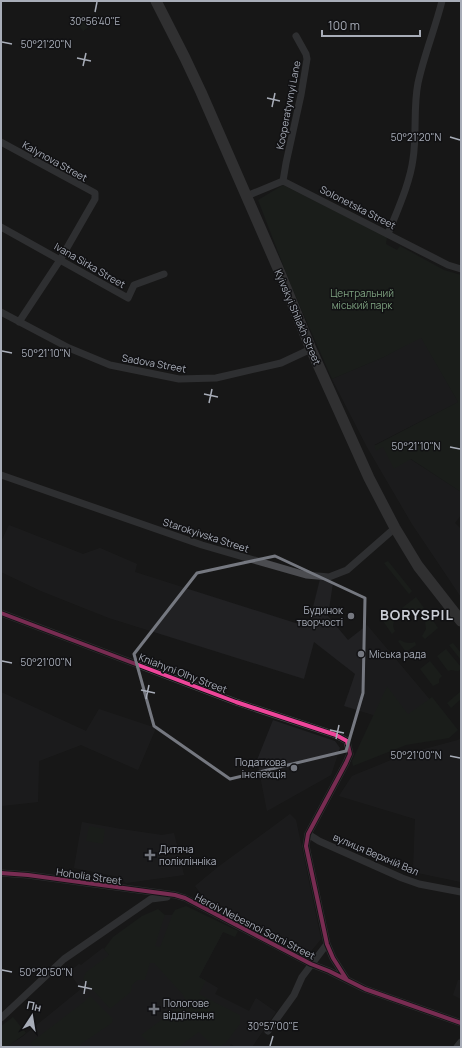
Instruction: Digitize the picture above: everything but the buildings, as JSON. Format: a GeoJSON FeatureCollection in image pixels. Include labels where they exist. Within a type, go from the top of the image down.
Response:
{"type":"FeatureCollection","features":[{"type":"Feature","properties":{"kind":"highway","name":"Kyivskyi Shliakh Street"},"geometry":{"type":"LineString","coordinates":[[156,1],[195,78],[283,280],[311,349],[369,478],[395,528],[418,566],[461,621]]}},
{"type":"Feature","properties":{"kind":"street"},"geometry":{"type":"LineString","coordinates":[[388,234],[406,188],[413,161],[418,84],[442,1]]}},
{"type":"Feature","properties":{"kind":"street","name":"Kooperatyvnyi Lane"},"geometry":{"type":"LineString","coordinates":[[283,181],[302,95],[307,59],[306,54],[296,36]]}},
{"type":"Feature","properties":{"kind":"street","name":"Kalynova Street"},"geometry":{"type":"LineString","coordinates":[[1,142],[95,193],[95,199],[60,260]]}},
{"type":"Feature","properties":{"kind":"street"},"geometry":{"type":"LineString","coordinates":[[245,194],[249,195],[283,181]]}},
{"type":"Feature","properties":{"kind":"street","name":"Solonetska Street"},"geometry":{"type":"LineString","coordinates":[[283,181],[448,265],[461,269]]}},
{"type":"Feature","properties":{"kind":"street","name":"Ivana Sirka Street"},"geometry":{"type":"LineString","coordinates":[[1,227],[128,298],[134,285],[164,274]]}},
{"type":"Feature","properties":{"kind":"street"},"geometry":{"type":"LineString","coordinates":[[19,322],[60,260]]}},
{"type":"Feature","properties":{"kind":"street","name":"Sadova Street"},"geometry":{"type":"LineString","coordinates":[[1,312],[68,348],[110,365],[179,379],[216,378],[281,363],[311,349]]}},
{"type":"Feature","properties":{"kind":"street","name":"Starokyivska Street"},"geometry":{"type":"LineString","coordinates":[[1,475],[202,545],[306,575],[329,577],[347,570],[395,528]]}},
{"type":"Feature","properties":{"kind":"street","name":"Kniahyni Olhy Street"},"geometry":{"type":"LineString","coordinates":[[1,613],[236,702],[336,735],[347,741],[350,754],[308,834]]}},
{"type":"Feature","properties":{"kind":"street"},"geometry":{"type":"LineString","coordinates":[[308,834],[306,846],[327,944],[333,958],[347,980]]}},
{"type":"Feature","properties":{"kind":"street","name":"вулиця Верхній Вал"},"geometry":{"type":"LineString","coordinates":[[308,834],[319,841],[402,878],[419,884],[461,892]]}},
{"type":"Feature","properties":{"kind":"street","name":"Hoholia Street"},"geometry":{"type":"LineString","coordinates":[[1,873],[28,875],[175,895]]}},
{"type":"Feature","properties":{"kind":"street"},"geometry":{"type":"LineString","coordinates":[[1,1018],[64,959],[151,899],[175,895]]}},
{"type":"Feature","properties":{"kind":"street","name":"Heroiv Nebesnoi Sotni Street"},"geometry":{"type":"LineString","coordinates":[[175,895],[185,898],[311,964],[329,971],[365,989],[461,1023]]}},
{"type":"Feature","properties":{"kind":"street"},"geometry":{"type":"LineString","coordinates":[[268,1031],[294,995],[302,977],[327,944]]}},
{"type":"Feature","properties":{"kind":"street"},"geometry":{"type":"LineString","coordinates":[[457,1047],[461,1042]]}},
{"type":"Feature","properties":{"kind":"highlighted area"},"geometry":{"type":"Polygon","coordinates":[[[275,556],[365,598],[363,693],[346,751],[230,779],[154,726],[134,654],[197,573],[275,556]]]}},
{"type":"Feature","properties":{"kind":"shaded area"},"geometry":{"type":"Polygon","coordinates":[[[421,337],[458,402],[374,445],[383,447],[410,459],[461,492],[461,515],[455,523],[461,529],[461,597],[412,524],[367,447],[332,379],[384,357],[421,337]]]}},
{"type":"Feature","properties":{"kind":"shaded area"},"geometry":{"type":"Polygon","coordinates":[[[9,525],[83,554],[100,548],[137,564],[135,572],[308,627],[320,579],[333,583],[328,616],[348,640],[367,625],[431,701],[399,723],[344,706],[355,674],[314,642],[304,679],[109,618],[41,591],[1,572],[1,542],[9,525]]]}},
{"type":"Feature","properties":{"kind":"shaded area"},"geometry":{"type":"Polygon","coordinates":[[[1,692],[86,731],[99,709],[156,728],[138,770],[81,745],[39,761],[38,802],[1,806],[1,692]]]}},
{"type":"Feature","properties":{"kind":"shaded area"},"geometry":{"type":"Polygon","coordinates":[[[273,720],[335,741],[340,748],[331,775],[267,811],[257,760],[273,720]]]}},
{"type":"Feature","properties":{"kind":"shaded area"},"geometry":{"type":"Polygon","coordinates":[[[461,738],[461,882],[413,872],[415,819],[339,796],[352,776],[406,754],[461,738]]]}},
{"type":"Feature","properties":{"kind":"shaded area"},"geometry":{"type":"Polygon","coordinates":[[[290,814],[296,820],[321,939],[307,956],[210,905],[195,886],[218,867],[290,814]]]}},
{"type":"Feature","properties":{"kind":"shaded area"},"geometry":{"type":"Polygon","coordinates":[[[82,822],[162,835],[174,833],[184,875],[126,883],[120,877],[74,868],[82,822]]]}},
{"type":"Feature","properties":{"kind":"shaded area"},"geometry":{"type":"Polygon","coordinates":[[[165,915],[193,915],[223,932],[199,977],[218,988],[215,994],[249,1011],[256,998],[276,1012],[252,1047],[235,1047],[231,1044],[229,1047],[6,1047],[22,1037],[81,989],[69,972],[79,964],[81,965],[103,948],[109,955],[165,915]]]}},
{"type":"Feature","properties":{"kind":"shaded area"},"geometry":{"type":"Polygon","coordinates":[[[458,980],[461,980],[461,999],[453,995],[458,980]]]}},
{"type":"Feature","properties":{"kind":"green space"},"geometry":{"type":"Polygon","coordinates":[[[81,14],[90,26],[83,31],[74,19],[81,14]]]}},
{"type":"Feature","properties":{"kind":"green space","name":"Центральний міський парк"},"geometry":{"type":"Polygon","coordinates":[[[283,185],[387,237],[386,244],[397,250],[400,246],[444,270],[461,275],[461,492],[411,459],[394,469],[383,447],[376,451],[374,446],[458,402],[421,338],[384,357],[332,379],[292,288],[258,200],[283,185]]]}},
{"type":"Feature","properties":{"kind":"green space"},"geometry":{"type":"Polygon","coordinates":[[[388,561],[412,591],[409,594],[384,563],[388,561]]]}},
{"type":"Feature","properties":{"kind":"green space"},"geometry":{"type":"Polygon","coordinates":[[[416,597],[424,608],[415,614],[410,611],[404,611],[402,608],[416,597]]]}},
{"type":"Feature","properties":{"kind":"green space"},"geometry":{"type":"Polygon","coordinates":[[[393,613],[396,618],[393,624],[395,631],[392,634],[383,621],[393,613]]]}},
{"type":"Feature","properties":{"kind":"green space"},"geometry":{"type":"Polygon","coordinates":[[[430,616],[438,628],[425,639],[422,636],[426,629],[425,620],[430,616]]]}},
{"type":"Feature","properties":{"kind":"green space"},"geometry":{"type":"Polygon","coordinates":[[[400,640],[408,643],[415,642],[416,645],[406,652],[398,641],[400,640]]]}},
{"type":"Feature","properties":{"kind":"green space"},"geometry":{"type":"Polygon","coordinates":[[[453,643],[461,653],[461,660],[449,645],[453,643]]]}},
{"type":"Feature","properties":{"kind":"green space"},"geometry":{"type":"Polygon","coordinates":[[[446,649],[461,667],[458,671],[448,671],[437,656],[446,649]]]}},
{"type":"Feature","properties":{"kind":"green space"},"geometry":{"type":"Polygon","coordinates":[[[430,661],[442,676],[439,679],[439,683],[433,686],[420,669],[430,661]]]}},
{"type":"Feature","properties":{"kind":"green space"},"geometry":{"type":"Polygon","coordinates":[[[387,686],[408,714],[432,697],[458,730],[449,738],[406,745],[353,766],[352,761],[387,686]]]}},
{"type":"Feature","properties":{"kind":"green space"},"geometry":{"type":"Polygon","coordinates":[[[460,692],[461,699],[451,708],[447,703],[460,692]]]}},
{"type":"Feature","properties":{"kind":"green space"},"geometry":{"type":"Polygon","coordinates":[[[89,826],[105,829],[103,844],[86,841],[89,826]]]}},
{"type":"Feature","properties":{"kind":"green space"},"geometry":{"type":"Polygon","coordinates":[[[186,906],[238,931],[235,937],[223,932],[199,977],[206,981],[199,994],[240,1015],[240,1024],[226,1043],[219,1047],[214,1047],[199,1032],[179,1047],[153,1047],[141,1035],[186,1001],[183,995],[154,963],[150,963],[145,980],[138,980],[132,985],[131,992],[110,1009],[83,979],[86,972],[109,955],[104,949],[113,937],[142,916],[158,909],[165,915],[155,946],[160,947],[175,910],[186,906]]]}},
{"type":"Feature","properties":{"kind":"green space"},"geometry":{"type":"Polygon","coordinates":[[[90,996],[113,1019],[112,1023],[77,1047],[33,1047],[30,1043],[90,996]]]}},
{"type":"Feature","properties":{"kind":"green space"},"geometry":{"type":"Polygon","coordinates":[[[13,1017],[26,1033],[7,1047],[1,1047],[1,1026],[13,1017]]]}},
{"type":"Feature","properties":{"kind":"cycle path"},"geometry":{"type":"LineString","coordinates":[[1,613],[236,702],[336,735],[347,741],[350,754],[308,834],[306,846],[327,944],[333,958],[347,980]]}},
{"type":"Feature","properties":{"kind":"cycle path"},"geometry":{"type":"LineString","coordinates":[[1,873],[28,875],[175,895],[185,898],[311,964],[329,971],[365,989],[461,1023]]}},
{"type":"Feature","properties":{"kind":"place","name":"Будинок творчості"},"geometry":{"type":"Point","coordinates":[351,616]}},
{"type":"Feature","properties":{"kind":"place","name":"Міська рада"},"geometry":{"type":"Point","coordinates":[361,654]}},
{"type":"Feature","properties":{"kind":"place","name":"Податкова інспекція"},"geometry":{"type":"Point","coordinates":[294,768]}},
{"type":"Feature","properties":{"kind":"place","name":"Дитяча поліклінніка"},"geometry":{"type":"Point","coordinates":[150,855]}},
{"type":"Feature","properties":{"kind":"place","name":"Пологове відділення"},"geometry":{"type":"Point","coordinates":[154,1009]}},
{"type":"Feature","properties":{"kind":"district","name":"BORYSPIL"},"geometry":{"type":"Point","coordinates":[417,614]}}]}
